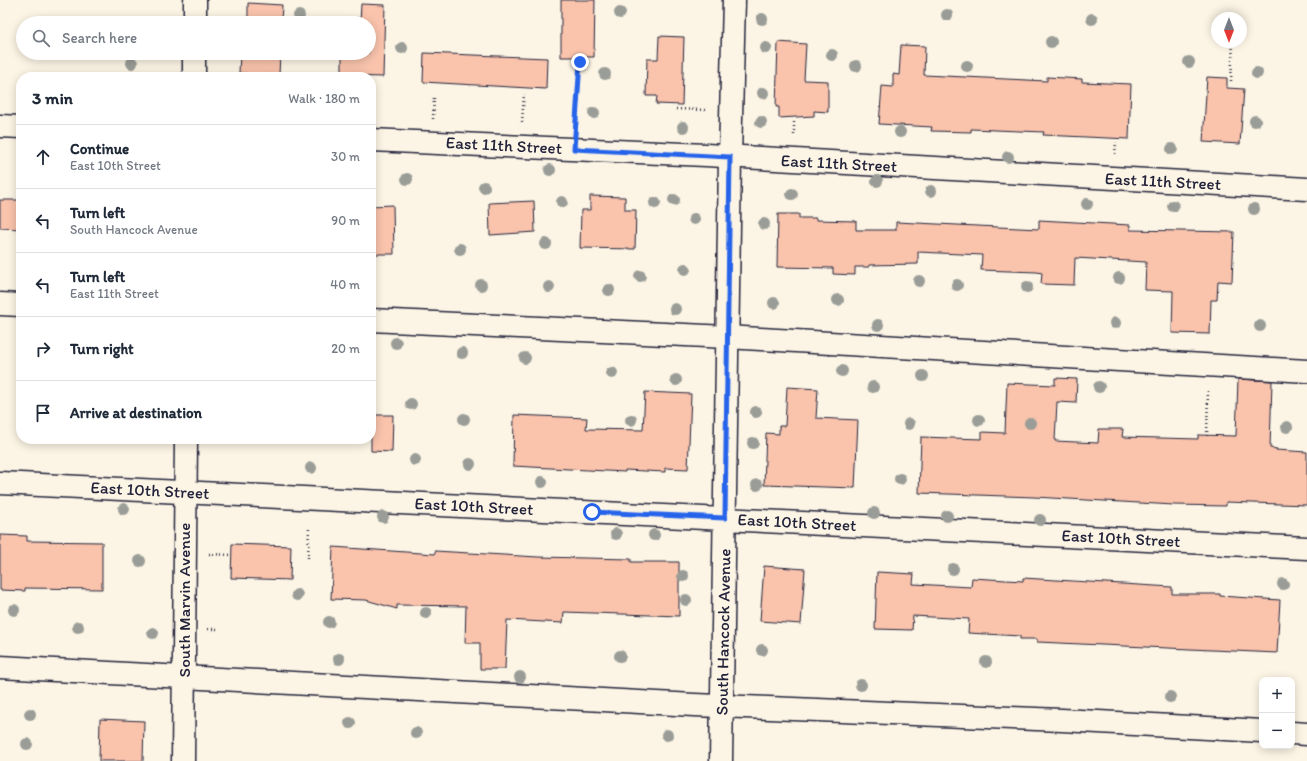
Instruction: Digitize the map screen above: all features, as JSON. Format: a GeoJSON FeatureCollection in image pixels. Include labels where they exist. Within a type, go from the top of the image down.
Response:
{"type":"FeatureCollection","features":[{"type":"Feature","properties":{"kind":"street"},"geometry":{"type":"LineString","coordinates":[[195,0],[195,16]]}},
{"type":"Feature","properties":{"kind":"street","name":"South Hancock Avenue"},"geometry":{"type":"LineString","coordinates":[[721,761],[730,157],[734,0]]}},
{"type":"Feature","properties":{"kind":"street"},"geometry":{"type":"LineString","coordinates":[[194,60],[194,72]]}},
{"type":"Feature","properties":{"kind":"street"},"geometry":{"type":"LineString","coordinates":[[0,126],[16,127]]}},
{"type":"Feature","properties":{"kind":"street","name":"East 11th Street"},"geometry":{"type":"LineString","coordinates":[[376,140],[730,157],[1307,189]]}},
{"type":"Feature","properties":{"kind":"street"},"geometry":{"type":"LineString","coordinates":[[0,304],[16,305]]}},
{"type":"Feature","properties":{"kind":"street"},"geometry":{"type":"LineString","coordinates":[[376,320],[727,337],[1307,371]]}},
{"type":"Feature","properties":{"kind":"street","name":"South Marvin Avenue"},"geometry":{"type":"LineString","coordinates":[[183,761],[184,492],[186,444]]}},
{"type":"Feature","properties":{"kind":"street","name":"East 10th Street"},"geometry":{"type":"LineString","coordinates":[[0,483],[1307,548]]}},
{"type":"Feature","properties":{"kind":"street"},"geometry":{"type":"LineString","coordinates":[[0,667],[722,706],[1062,720],[1259,731]]}},
{"type":"Feature","properties":{"kind":"street"},"geometry":{"type":"LineString","coordinates":[[1295,733],[1307,734]]}},
{"type":"Feature","properties":{"kind":"path"},"geometry":{"type":"LineString","coordinates":[[1231,82],[1234,48]]}},
{"type":"Feature","properties":{"kind":"path"},"geometry":{"type":"LineString","coordinates":[[574,149],[580,62]]}},
{"type":"Feature","properties":{"kind":"path"},"geometry":{"type":"LineString","coordinates":[[676,109],[707,110]]}},
{"type":"Feature","properties":{"kind":"path"},"geometry":{"type":"LineString","coordinates":[[793,140],[794,121]]}},
{"type":"Feature","properties":{"kind":"path"},"geometry":{"type":"LineString","coordinates":[[1206,436],[1209,365]]}},
{"type":"Feature","properties":{"kind":"path"},"geometry":{"type":"LineString","coordinates":[[308,558],[309,527]]}},
{"type":"Feature","properties":{"kind":"path"},"geometry":{"type":"LineString","coordinates":[[209,554],[232,555]]}},
{"type":"Feature","properties":{"kind":"path"},"geometry":{"type":"LineString","coordinates":[[206,629],[220,630]]}},
{"type":"Feature","properties":{"kind":"building"},"geometry":{"type":"Polygon","coordinates":[[[561,0],[595,0],[594,57],[561,57],[561,0]]]}},
{"type":"Feature","properties":{"kind":"building"},"geometry":{"type":"Polygon","coordinates":[[[248,3],[282,5],[281,16],[248,16],[248,3]]]}},
{"type":"Feature","properties":{"kind":"building"},"geometry":{"type":"Polygon","coordinates":[[[361,4],[385,5],[383,77],[376,77],[376,72],[342,72],[342,60],[376,60],[376,16],[360,16],[361,4]]]}},
{"type":"Feature","properties":{"kind":"building"},"geometry":{"type":"Polygon","coordinates":[[[659,36],[684,37],[682,105],[656,104],[657,96],[646,96],[647,59],[658,59],[659,36]]]}},
{"type":"Feature","properties":{"kind":"building"},"geometry":{"type":"Polygon","coordinates":[[[778,42],[806,44],[804,80],[828,81],[828,112],[814,111],[814,116],[779,118],[779,107],[776,107],[778,42]]]}},
{"type":"Feature","properties":{"kind":"building"},"geometry":{"type":"Polygon","coordinates":[[[901,45],[925,46],[924,75],[1047,81],[1047,77],[1082,79],[1082,82],[1131,84],[1129,139],[1043,135],[1044,132],[971,129],[971,132],[931,131],[932,127],[879,124],[882,86],[893,87],[893,74],[899,75],[901,45]]]}},
{"type":"Feature","properties":{"kind":"building"},"geometry":{"type":"Polygon","coordinates":[[[424,53],[547,58],[546,89],[423,82],[424,53]]]}},
{"type":"Feature","properties":{"kind":"building"},"geometry":{"type":"Polygon","coordinates":[[[240,60],[280,60],[279,72],[239,72],[240,60]]]}},
{"type":"Feature","properties":{"kind":"building"},"geometry":{"type":"Polygon","coordinates":[[[1207,77],[1227,78],[1227,88],[1244,89],[1240,144],[1203,142],[1207,77]]]}},
{"type":"Feature","properties":{"kind":"building"},"geometry":{"type":"Polygon","coordinates":[[[590,196],[625,197],[625,210],[636,210],[635,249],[580,248],[581,210],[590,210],[590,196]]]}},
{"type":"Feature","properties":{"kind":"building"},"geometry":{"type":"Polygon","coordinates":[[[0,200],[16,200],[16,229],[0,228],[0,200]]]}},
{"type":"Feature","properties":{"kind":"building"},"geometry":{"type":"Polygon","coordinates":[[[534,201],[535,232],[490,235],[489,203],[534,201]]]}},
{"type":"Feature","properties":{"kind":"building"},"geometry":{"type":"Polygon","coordinates":[[[393,205],[394,254],[376,254],[376,206],[393,205]]]}},
{"type":"Feature","properties":{"kind":"building"},"geometry":{"type":"Polygon","coordinates":[[[778,214],[799,214],[799,218],[816,218],[816,220],[856,221],[856,230],[896,230],[896,222],[1039,229],[1039,220],[1130,225],[1130,230],[1234,232],[1232,282],[1218,281],[1217,300],[1211,300],[1210,334],[1172,333],[1173,291],[1145,290],[1146,262],[1075,258],[1074,285],[1041,284],[1042,273],[1037,272],[981,270],[982,255],[918,252],[918,264],[869,265],[869,267],[855,267],[855,275],[833,274],[833,268],[777,267],[778,214]]]}},
{"type":"Feature","properties":{"kind":"building"},"geometry":{"type":"Polygon","coordinates":[[[1055,378],[1077,379],[1076,403],[1057,402],[1055,441],[1098,443],[1099,429],[1123,429],[1122,437],[1198,439],[1198,435],[1236,436],[1238,379],[1272,381],[1270,448],[1277,449],[1276,450],[1307,452],[1307,505],[1226,502],[1226,506],[1174,505],[1034,497],[919,493],[921,437],[982,439],[982,432],[1005,433],[1007,383],[1055,385],[1055,378]]]}},
{"type":"Feature","properties":{"kind":"building"},"geometry":{"type":"Polygon","coordinates":[[[787,387],[818,389],[816,418],[858,420],[855,488],[764,485],[766,433],[779,434],[779,426],[785,426],[787,387]]]}},
{"type":"Feature","properties":{"kind":"building"},"geometry":{"type":"Polygon","coordinates":[[[645,392],[691,394],[688,469],[665,468],[665,472],[625,470],[625,472],[513,466],[514,415],[587,418],[586,429],[643,430],[645,392]]]}},
{"type":"Feature","properties":{"kind":"building"},"geometry":{"type":"Polygon","coordinates":[[[376,415],[393,415],[392,452],[371,451],[371,444],[376,444],[376,415]]]}},
{"type":"Feature","properties":{"kind":"building"},"geometry":{"type":"Polygon","coordinates":[[[0,535],[27,536],[27,541],[102,542],[102,589],[25,588],[25,591],[0,590],[0,535]]]}},
{"type":"Feature","properties":{"kind":"building"},"geometry":{"type":"Polygon","coordinates":[[[232,544],[291,546],[290,580],[231,578],[232,544]]]}},
{"type":"Feature","properties":{"kind":"building"},"geometry":{"type":"Polygon","coordinates":[[[333,547],[435,554],[435,551],[538,557],[631,559],[631,562],[679,562],[679,616],[564,612],[563,623],[507,620],[505,669],[480,669],[480,643],[465,643],[466,606],[397,605],[397,609],[366,600],[331,599],[333,547]]]}},
{"type":"Feature","properties":{"kind":"building"},"geometry":{"type":"Polygon","coordinates":[[[764,566],[805,569],[801,624],[760,621],[764,566]]]}},
{"type":"Feature","properties":{"kind":"building"},"geometry":{"type":"Polygon","coordinates":[[[877,572],[914,574],[913,584],[971,587],[972,578],[1023,581],[1023,578],[1172,587],[1172,594],[1220,594],[1220,596],[1280,600],[1277,653],[1037,642],[1037,639],[1020,639],[1020,636],[968,633],[969,619],[913,616],[912,630],[875,629],[877,572]]]}},
{"type":"Feature","properties":{"kind":"building"},"geometry":{"type":"Polygon","coordinates":[[[100,719],[144,721],[143,761],[99,761],[100,719]]]}},
{"type":"Feature","properties":{"kind":"route"},"geometry":{"type":"LineString","coordinates":[[580,62],[574,149],[730,157],[725,518],[592,512]]}}]}
